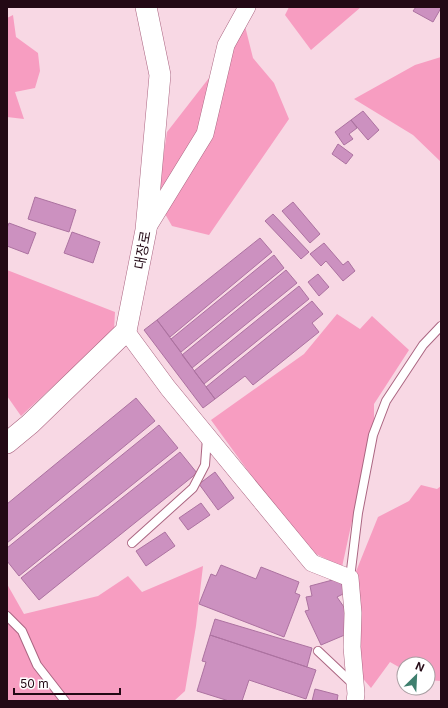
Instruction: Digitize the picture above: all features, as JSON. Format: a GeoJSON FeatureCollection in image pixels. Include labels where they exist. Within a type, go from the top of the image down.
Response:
{"type":"FeatureCollection","features":[{"type":"Feature","properties":{"kind":"street","name":"대장로"},"geometry":{"type":"LineString","coordinates":[[126,331],[146,230],[160,76],[146,7]]}},
{"type":"Feature","properties":{"kind":"street"},"geometry":{"type":"LineString","coordinates":[[146,230],[205,134],[226,45],[247,7]]}},
{"type":"Feature","properties":{"kind":"street"},"geometry":{"type":"LineString","coordinates":[[7,443],[30,424],[126,331],[168,388],[312,563],[350,578],[354,613],[352,647],[358,695]]}},
{"type":"Feature","properties":{"kind":"lane"},"geometry":{"type":"LineString","coordinates":[[350,578],[358,513],[373,435],[386,401],[423,345],[441,326]]}},
{"type":"Feature","properties":{"kind":"lane"},"geometry":{"type":"LineString","coordinates":[[132,543],[192,488],[205,464],[207,435]]}},
{"type":"Feature","properties":{"kind":"lane"},"geometry":{"type":"LineString","coordinates":[[7,616],[22,631],[37,665],[65,701]]}},
{"type":"Feature","properties":{"kind":"lane"},"geometry":{"type":"LineString","coordinates":[[318,651],[358,695]]}},
{"type":"Feature","properties":{"kind":"shaded area"},"geometry":{"type":"Polygon","coordinates":[[[289,7],[361,7],[311,50],[285,15],[289,7]]]}},
{"type":"Feature","properties":{"kind":"shaded area"},"geometry":{"type":"Polygon","coordinates":[[[13,15],[16,37],[38,53],[40,71],[35,88],[15,92],[24,119],[7,117],[7,18],[13,15]]]}},
{"type":"Feature","properties":{"kind":"shaded area"},"geometry":{"type":"Polygon","coordinates":[[[245,26],[253,58],[274,83],[289,119],[209,235],[172,226],[157,200],[167,132],[209,78],[245,26]]]}},
{"type":"Feature","properties":{"kind":"shaded area"},"geometry":{"type":"Polygon","coordinates":[[[441,57],[441,162],[413,135],[354,99],[415,65],[441,57]]]}},
{"type":"Feature","properties":{"kind":"shaded area"},"geometry":{"type":"Polygon","coordinates":[[[7,270],[115,312],[114,330],[21,416],[7,396],[7,270]]]}},
{"type":"Feature","properties":{"kind":"shaded area"},"geometry":{"type":"Polygon","coordinates":[[[337,314],[360,329],[372,316],[409,350],[374,404],[374,420],[342,567],[304,548],[211,420],[304,354],[337,314]]]}},
{"type":"Feature","properties":{"kind":"shaded area"},"geometry":{"type":"Polygon","coordinates":[[[421,485],[437,489],[441,486],[441,681],[436,681],[436,656],[396,656],[396,665],[390,662],[371,688],[359,674],[355,574],[378,517],[409,501],[421,485]]]}},
{"type":"Feature","properties":{"kind":"shaded area"},"geometry":{"type":"Polygon","coordinates":[[[203,566],[196,626],[185,691],[174,701],[7,701],[7,584],[24,614],[98,596],[128,576],[142,592],[203,566]]]}},
{"type":"Feature","properties":{"kind":"building"},"geometry":{"type":"Polygon","coordinates":[[[416,7],[441,8],[433,22],[413,11],[416,7]]]}},
{"type":"Feature","properties":{"kind":"building"},"geometry":{"type":"Polygon","coordinates":[[[363,111],[379,130],[368,140],[351,120],[363,111]]]}},
{"type":"Feature","properties":{"kind":"building"},"geometry":{"type":"Polygon","coordinates":[[[351,120],[357,128],[349,134],[353,139],[344,145],[335,132],[351,120]]]}},
{"type":"Feature","properties":{"kind":"building"},"geometry":{"type":"Polygon","coordinates":[[[338,144],[353,155],[346,164],[332,154],[338,144]]]}},
{"type":"Feature","properties":{"kind":"building"},"geometry":{"type":"Polygon","coordinates":[[[35,197],[76,210],[69,232],[28,219],[35,197]]]}},
{"type":"Feature","properties":{"kind":"building"},"geometry":{"type":"Polygon","coordinates":[[[293,202],[320,234],[310,243],[282,211],[293,202]]]}},
{"type":"Feature","properties":{"kind":"building"},"geometry":{"type":"Polygon","coordinates":[[[273,214],[309,252],[301,259],[265,221],[273,214]]]}},
{"type":"Feature","properties":{"kind":"building"},"geometry":{"type":"Polygon","coordinates":[[[9,223],[36,233],[28,254],[7,246],[7,228],[9,223]]]}},
{"type":"Feature","properties":{"kind":"building"},"geometry":{"type":"Polygon","coordinates":[[[72,232],[100,242],[93,263],[64,253],[72,232]]]}},
{"type":"Feature","properties":{"kind":"building"},"geometry":{"type":"Polygon","coordinates":[[[260,238],[272,252],[170,337],[157,320],[260,238]]]}},
{"type":"Feature","properties":{"kind":"building"},"geometry":{"type":"Polygon","coordinates":[[[324,243],[343,265],[348,261],[355,271],[343,281],[326,261],[321,266],[310,254],[324,243]]]}},
{"type":"Feature","properties":{"kind":"building"},"geometry":{"type":"Polygon","coordinates":[[[274,255],[284,268],[181,352],[171,339],[274,255]]]}},
{"type":"Feature","properties":{"kind":"building"},"geometry":{"type":"Polygon","coordinates":[[[286,270],[297,283],[192,368],[182,355],[286,270]]]}},
{"type":"Feature","properties":{"kind":"building"},"geometry":{"type":"Polygon","coordinates":[[[318,274],[329,287],[319,296],[308,282],[318,274]]]}},
{"type":"Feature","properties":{"kind":"building"},"geometry":{"type":"Polygon","coordinates":[[[299,286],[309,299],[204,384],[194,371],[299,286]]]}},
{"type":"Feature","properties":{"kind":"building"},"geometry":{"type":"Polygon","coordinates":[[[312,301],[323,314],[312,323],[319,332],[253,385],[245,376],[215,399],[206,387],[312,301]]]}},
{"type":"Feature","properties":{"kind":"building"},"geometry":{"type":"Polygon","coordinates":[[[157,320],[215,399],[203,408],[144,330],[157,320]]]}},
{"type":"Feature","properties":{"kind":"building"},"geometry":{"type":"Polygon","coordinates":[[[136,398],[155,421],[7,543],[7,504],[136,398]]]}},
{"type":"Feature","properties":{"kind":"building"},"geometry":{"type":"Polygon","coordinates":[[[159,425],[178,448],[19,576],[7,561],[7,548],[159,425]]]}},
{"type":"Feature","properties":{"kind":"building"},"geometry":{"type":"Polygon","coordinates":[[[180,452],[197,473],[39,600],[21,578],[180,452]]]}},
{"type":"Feature","properties":{"kind":"building"},"geometry":{"type":"Polygon","coordinates":[[[215,472],[234,498],[218,510],[199,484],[215,472]]]}},
{"type":"Feature","properties":{"kind":"building"},"geometry":{"type":"Polygon","coordinates":[[[201,503],[210,515],[188,530],[179,518],[201,503]]]}},
{"type":"Feature","properties":{"kind":"building"},"geometry":{"type":"Polygon","coordinates":[[[165,532],[175,546],[146,566],[136,551],[165,532]]]}},
{"type":"Feature","properties":{"kind":"building"},"geometry":{"type":"Polygon","coordinates":[[[221,565],[256,579],[261,567],[299,582],[295,593],[300,595],[284,637],[199,604],[211,574],[216,576],[221,565]]]}},
{"type":"Feature","properties":{"kind":"building"},"geometry":{"type":"Polygon","coordinates":[[[340,578],[345,593],[337,597],[346,610],[347,634],[321,645],[305,611],[309,610],[306,597],[312,596],[310,586],[340,578]]]}},
{"type":"Feature","properties":{"kind":"building"},"geometry":{"type":"Polygon","coordinates":[[[215,619],[312,648],[307,667],[210,635],[215,619]]]}},
{"type":"Feature","properties":{"kind":"building"},"geometry":{"type":"Polygon","coordinates":[[[210,635],[316,670],[306,699],[249,680],[242,701],[229,701],[197,691],[206,662],[202,661],[210,635]]]}},
{"type":"Feature","properties":{"kind":"building"},"geometry":{"type":"Polygon","coordinates":[[[315,689],[338,695],[337,701],[312,701],[315,689]]]}}]}
